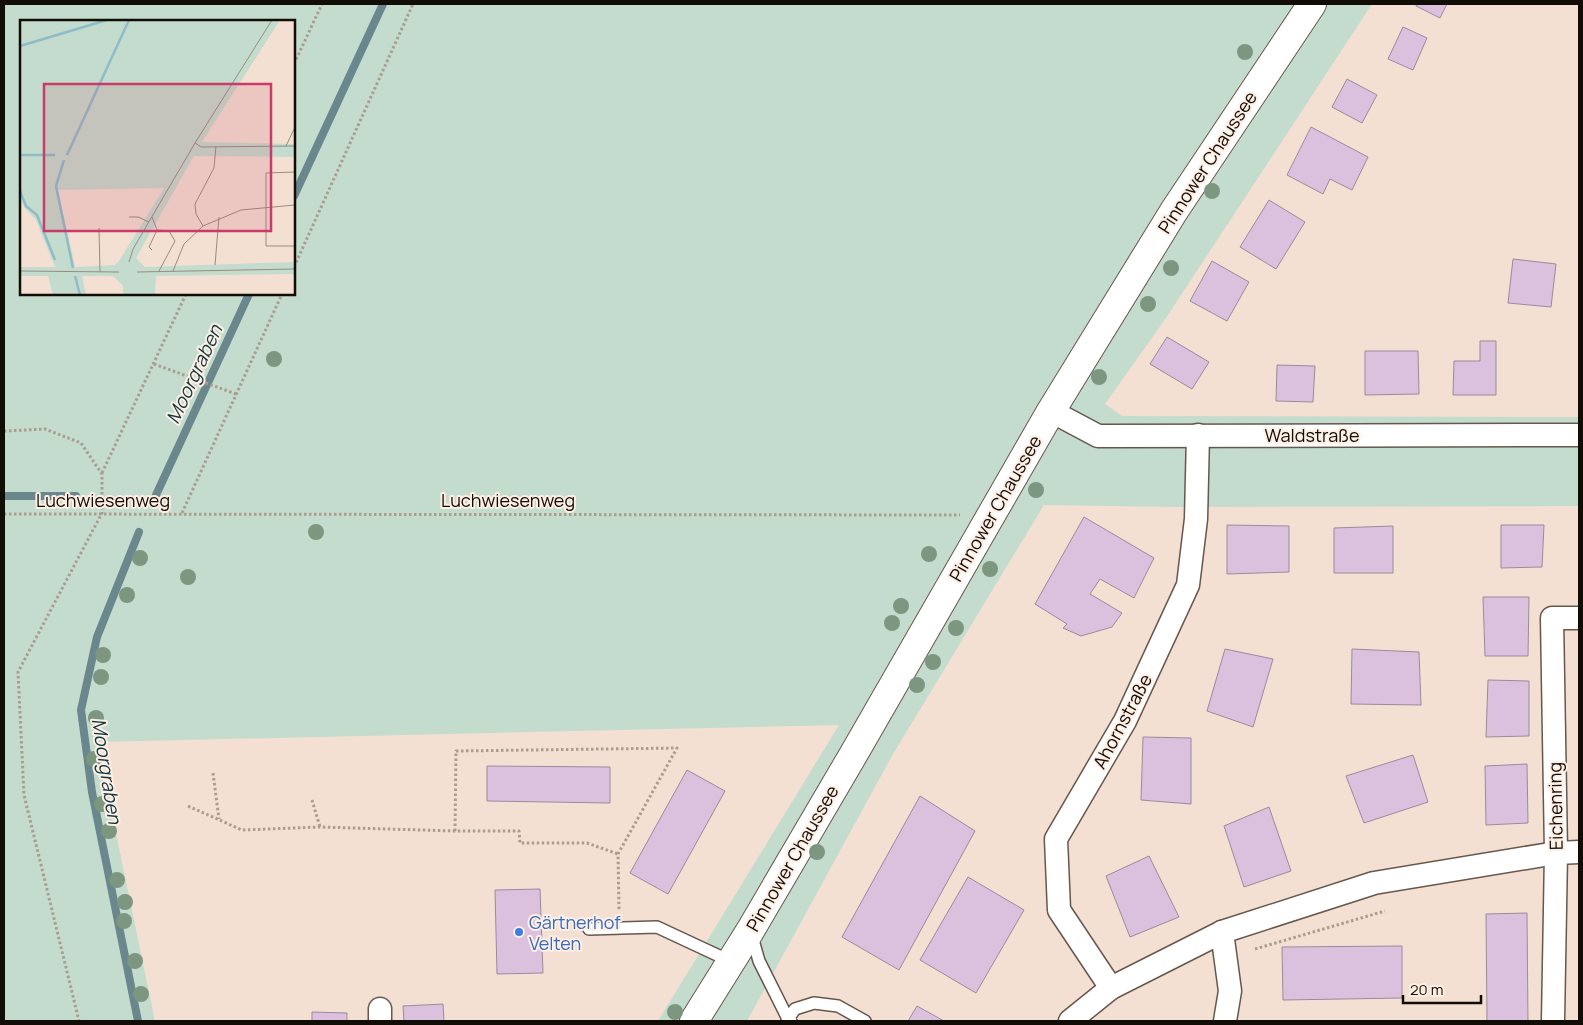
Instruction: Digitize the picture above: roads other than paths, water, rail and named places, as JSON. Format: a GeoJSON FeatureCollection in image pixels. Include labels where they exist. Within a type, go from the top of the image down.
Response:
{"type":"FeatureCollection","features":[{"type":"Feature","properties":{"kind":"main road","name":"Pinnower Chaussee"},"geometry":{"type":"LineString","coordinates":[[694,1021],[750,931],[1051,411],[1174,211],[1312,4]]}},
{"type":"Feature","properties":{"kind":"street","name":"Waldstraße"},"geometry":{"type":"LineString","coordinates":[[1051,411],[1098,436],[1579,435]]}},
{"type":"Feature","properties":{"kind":"street","name":"Ahornstraße"},"geometry":{"type":"LineString","coordinates":[[1111,988],[1059,910],[1056,839],[1125,721],[1188,585],[1196,519],[1198,436]]}},
{"type":"Feature","properties":{"kind":"street","name":"Eichenring"},"geometry":{"type":"LineString","coordinates":[[1553,1021],[1556,854],[1552,618],[1579,618]]}},
{"type":"Feature","properties":{"kind":"street"},"geometry":{"type":"LineString","coordinates":[[1070,1021],[1111,988],[1222,932],[1374,883],[1579,852]]}},
{"type":"Feature","properties":{"kind":"street"},"geometry":{"type":"LineString","coordinates":[[1222,932],[1230,991],[1225,1021]]}},
{"type":"Feature","properties":{"kind":"lane"},"geometry":{"type":"LineString","coordinates":[[589,929],[657,927],[730,961]]}},
{"type":"Feature","properties":{"kind":"lane"},"geometry":{"type":"LineString","coordinates":[[750,931],[760,961],[788,1021]]}},
{"type":"Feature","properties":{"kind":"lane"},"geometry":{"type":"LineString","coordinates":[[788,1021],[795,1009],[814,1003],[838,1006],[865,1021]]}},
{"type":"Feature","properties":{"kind":"waterway","name":"Moorgraben"},"geometry":{"type":"LineString","coordinates":[[295,194],[383,4]]}},
{"type":"Feature","properties":{"kind":"waterway","name":"Moorgraben"},"geometry":{"type":"LineString","coordinates":[[156,495],[249,295]]}},
{"type":"Feature","properties":{"kind":"waterway"},"geometry":{"type":"LineString","coordinates":[[4,496],[76,496]]}},
{"type":"Feature","properties":{"kind":"waterway","name":"Moorgraben"},"geometry":{"type":"LineString","coordinates":[[138,1021],[92,792],[81,710],[97,637],[139,532]]}},
{"type":"Feature","properties":{"kind":"place","name":"Gärtnerhof Velten"},"geometry":{"type":"Point","coordinates":[519,932]}}]}
